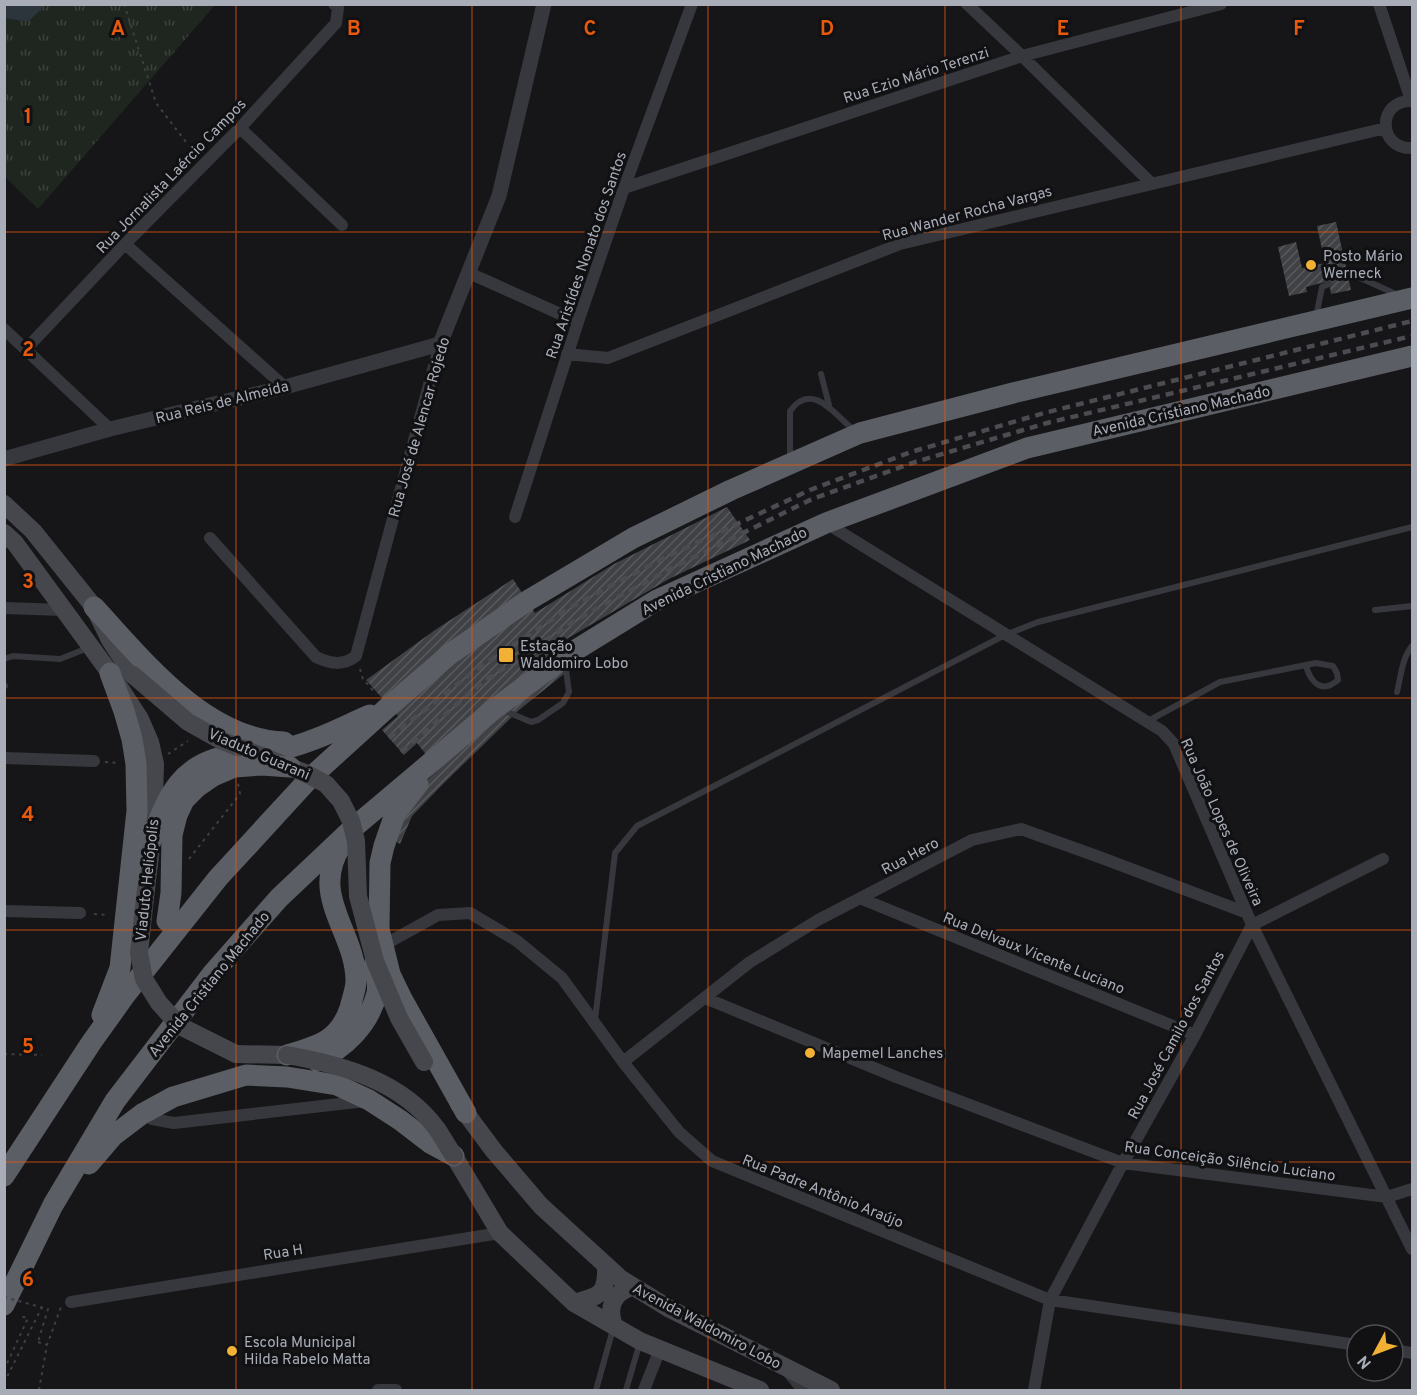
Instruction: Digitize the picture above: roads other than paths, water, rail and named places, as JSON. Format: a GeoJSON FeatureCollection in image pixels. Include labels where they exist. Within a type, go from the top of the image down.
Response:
{"type":"FeatureCollection","features":[{"type":"Feature","properties":{"kind":"highway"},"geometry":{"type":"LineString","coordinates":[[4,1176],[91,1043],[161,949],[218,878],[302,787],[387,708],[450,654],[527,601],[633,538],[790,463],[860,433],[1024,390],[1410,299]]}},
{"type":"Feature","properties":{"kind":"highway","name":"Avenida Cristiano Machado"},"geometry":{"type":"LineString","coordinates":[[4,1305],[53,1205],[115,1101],[213,973],[279,898],[352,829],[496,707],[565,657],[657,600],[826,523],[1027,448],[1413,356]]}},
{"type":"Feature","properties":{"kind":"highway"},"geometry":{"type":"LineString","coordinates":[[94,607],[148,666],[190,704],[247,735],[273,741],[306,742]]}},
{"type":"Feature","properties":{"kind":"highway"},"geometry":{"type":"LineString","coordinates":[[91,1043],[120,968],[137,811],[136,764],[124,711],[110,673]]}},
{"type":"Feature","properties":{"kind":"highway"},"geometry":{"type":"LineString","coordinates":[[152,839],[160,814],[172,792],[188,772],[209,760],[285,748],[306,742],[387,708]]}},
{"type":"Feature","properties":{"kind":"highway"},"geometry":{"type":"LineString","coordinates":[[53,1205],[113,1136],[142,1114],[173,1097],[246,1075],[315,1062],[346,1043],[366,1020],[377,992],[380,863],[384,846],[395,814],[438,757]]}},
{"type":"Feature","properties":{"kind":"highway"},"geometry":{"type":"LineString","coordinates":[[161,949],[171,893],[172,835],[184,800],[205,782],[234,767],[262,765],[290,767]]}},
{"type":"Feature","properties":{"kind":"highway"},"geometry":{"type":"LineString","coordinates":[[288,1054],[324,1043],[337,1031],[346,1018],[352,999],[356,980],[351,956],[331,894],[329,873],[334,856],[352,829]]}},
{"type":"Feature","properties":{"kind":"highway"},"geometry":{"type":"LineString","coordinates":[[378,954],[466,1113]]}},
{"type":"Feature","properties":{"kind":"highway"},"geometry":{"type":"LineString","coordinates":[[246,1075],[287,1077],[337,1085],[369,1100],[430,1143],[454,1156]]}},
{"type":"Feature","properties":{"kind":"main road"},"geometry":{"type":"LineString","coordinates":[[4,504],[33,531],[94,607]]}},
{"type":"Feature","properties":{"kind":"main road"},"geometry":{"type":"LineString","coordinates":[[4,533],[15,543],[110,673]]}},
{"type":"Feature","properties":{"kind":"main road","name":"Viaduto Guarani"},"geometry":{"type":"LineString","coordinates":[[94,607],[110,640],[134,675],[179,715],[220,740],[305,773],[326,784],[341,801],[351,821],[356,841],[358,896],[399,1018],[424,1062]]}},
{"type":"Feature","properties":{"kind":"main road","name":"Viaduto Heliópolis"},"geometry":{"type":"LineString","coordinates":[[110,673],[140,719],[150,742],[155,764],[152,839],[139,953],[144,979],[159,1003],[180,1026],[236,1054],[288,1054],[373,1077],[405,1097],[435,1127],[454,1156]]}},
{"type":"Feature","properties":{"kind":"main road","name":"Avenida Waldomiro Lobo"},"geometry":{"type":"LineString","coordinates":[[424,1062],[541,1206],[606,1267],[632,1287],[669,1309],[831,1390]]}},
{"type":"Feature","properties":{"kind":"main road"},"geometry":{"type":"LineString","coordinates":[[454,1156],[500,1233],[574,1303],[640,1341],[760,1390]]}},
{"type":"Feature","properties":{"kind":"main road"},"geometry":{"type":"LineString","coordinates":[[574,1303],[593,1298],[601,1293],[606,1282],[606,1267]]}},
{"type":"Feature","properties":{"kind":"main road"},"geometry":{"type":"LineString","coordinates":[[614,1326],[610,1313],[613,1301],[618,1294],[632,1287]]}},
{"type":"Feature","properties":{"kind":"street","name":"Rua Jornalista Laércio Campos"},"geometry":{"type":"LineString","coordinates":[[26,349],[125,244],[240,128],[336,23],[338,8],[334,4]]}},
{"type":"Feature","properties":{"kind":"street","name":"Rua José de Alencar Rojedo"},"geometry":{"type":"LineString","coordinates":[[210,538],[316,657],[329,663],[348,663],[356,656],[440,345],[498,196],[544,4]]}},
{"type":"Feature","properties":{"kind":"street","name":"Rua Aristídes Nonato dos Santos"},"geometry":{"type":"LineString","coordinates":[[515,517],[567,354],[624,188],[692,4]]}},
{"type":"Feature","properties":{"kind":"street"},"geometry":{"type":"LineString","coordinates":[[967,4],[1150,182]]}},
{"type":"Feature","properties":{"kind":"street","name":"Rua Ezio Mário Terenzi"},"geometry":{"type":"LineString","coordinates":[[624,188],[1022,56],[1221,4]]}},
{"type":"Feature","properties":{"kind":"street"},"geometry":{"type":"LineString","coordinates":[[1379,4],[1412,100],[1397,104],[1392,108],[1388,114],[1386,128],[1393,142],[1400,147],[1413,148]]}},
{"type":"Feature","properties":{"kind":"street"},"geometry":{"type":"LineString","coordinates":[[240,128],[342,225]]}},
{"type":"Feature","properties":{"kind":"street","name":"Rua Wander Rocha Vargas"},"geometry":{"type":"LineString","coordinates":[[567,354],[608,358],[900,244],[1150,182],[1386,128]]}},
{"type":"Feature","properties":{"kind":"street"},"geometry":{"type":"LineString","coordinates":[[125,244],[285,387]]}},
{"type":"Feature","properties":{"kind":"street"},"geometry":{"type":"LineString","coordinates":[[469,273],[578,322]]}},
{"type":"Feature","properties":{"kind":"street"},"geometry":{"type":"LineString","coordinates":[[4,329],[110,429]]}},
{"type":"Feature","properties":{"kind":"street","name":"Rua Reis de Almeida"},"geometry":{"type":"LineString","coordinates":[[4,459],[110,429],[285,387],[440,345]]}},
{"type":"Feature","properties":{"kind":"street","name":"Rua João Lopes de Oliveira"},"geometry":{"type":"LineString","coordinates":[[826,523],[1162,731],[1174,744],[1249,919],[1413,1249]]}},
{"type":"Feature","properties":{"kind":"street"},"geometry":{"type":"LineString","coordinates":[[4,608],[64,610]]}},
{"type":"Feature","properties":{"kind":"street"},"geometry":{"type":"LineString","coordinates":[[4,758],[94,761]]}},
{"type":"Feature","properties":{"kind":"street","name":"Rua Hero"},"geometry":{"type":"LineString","coordinates":[[623,1062],[750,962],[818,920],[972,840],[1021,829],[1102,858],[1249,919]]}},
{"type":"Feature","properties":{"kind":"street"},"geometry":{"type":"LineString","coordinates":[[1249,919],[1383,859]]}},
{"type":"Feature","properties":{"kind":"street","name":"Rua Delvaux Vicente Luciano"},"geometry":{"type":"LineString","coordinates":[[862,898],[1195,1035]]}},
{"type":"Feature","properties":{"kind":"street"},"geometry":{"type":"LineString","coordinates":[[4,910],[81,913]]}},
{"type":"Feature","properties":{"kind":"street","name":"Rua Padre Antônio Araújo"},"geometry":{"type":"LineString","coordinates":[[378,954],[438,915],[470,912],[517,941],[562,978],[595,1020],[623,1062],[679,1132],[712,1161],[1050,1300],[1345,1343]]}},
{"type":"Feature","properties":{"kind":"street","name":"Rua José Camilo dos Santos"},"geometry":{"type":"LineString","coordinates":[[1034,1390],[1050,1300],[1195,1035],[1249,919]]}},
{"type":"Feature","properties":{"kind":"street","name":"Rua Conceição Silêncio Luciano"},"geometry":{"type":"LineString","coordinates":[[705,998],[896,1077],[1123,1163],[1387,1197]]}},
{"type":"Feature","properties":{"kind":"street"},"geometry":{"type":"LineString","coordinates":[[142,1114],[152,1119],[174,1123],[369,1100]]}},
{"type":"Feature","properties":{"kind":"street"},"geometry":{"type":"LineString","coordinates":[[1387,1197],[1413,1189]]}},
{"type":"Feature","properties":{"kind":"street","name":"Rua H"},"geometry":{"type":"LineString","coordinates":[[71,1302],[500,1233]]}},
{"type":"Feature","properties":{"kind":"street"},"geometry":{"type":"LineString","coordinates":[[644,1390],[660,1349]]}},
{"type":"Feature","properties":{"kind":"street"},"geometry":{"type":"LineString","coordinates":[[770,1359],[788,1372],[804,1390]]}},
{"type":"Feature","properties":{"kind":"street"},"geometry":{"type":"LineString","coordinates":[[378,1390],[396,1390]]}},
{"type":"Feature","properties":{"kind":"lane"},"geometry":{"type":"LineString","coordinates":[[1348,278],[1356,276],[1410,299]]}},
{"type":"Feature","properties":{"kind":"lane"},"geometry":{"type":"LineString","coordinates":[[1315,321],[1322,287],[1329,284]]}},
{"type":"Feature","properties":{"kind":"lane"},"geometry":{"type":"LineString","coordinates":[[821,374],[829,405]]}},
{"type":"Feature","properties":{"kind":"lane"},"geometry":{"type":"LineString","coordinates":[[790,463],[790,411],[800,402],[810,399],[829,405],[860,433]]}},
{"type":"Feature","properties":{"kind":"lane"},"geometry":{"type":"LineString","coordinates":[[595,1020],[615,853],[637,826],[1005,635],[1038,622],[1413,527]]}},
{"type":"Feature","properties":{"kind":"lane"},"geometry":{"type":"LineString","coordinates":[[1375,610],[1413,606]]}},
{"type":"Feature","properties":{"kind":"lane"},"geometry":{"type":"LineString","coordinates":[[1397,692],[1403,666],[1413,646]]}},
{"type":"Feature","properties":{"kind":"lane"},"geometry":{"type":"LineString","coordinates":[[4,659],[13,656],[60,659],[91,647]]}},
{"type":"Feature","properties":{"kind":"lane"},"geometry":{"type":"LineString","coordinates":[[496,707],[531,722],[563,704],[569,692],[565,657]]}},
{"type":"Feature","properties":{"kind":"lane"},"geometry":{"type":"LineString","coordinates":[[1146,722],[1220,682],[1306,666],[1325,663],[1333,666],[1338,680],[1331,686],[1322,686],[1313,681],[1306,666]]}},
{"type":"Feature","properties":{"kind":"lane"},"geometry":{"type":"LineString","coordinates":[[596,1390],[614,1326]]}},
{"type":"Feature","properties":{"kind":"lane"},"geometry":{"type":"LineString","coordinates":[[626,1390],[640,1341]]}},
{"type":"Feature","properties":{"kind":"railway"},"geometry":{"type":"LineString","coordinates":[[389,738],[473,672],[569,608],[662,559],[810,490],[911,452],[1044,413],[1412,321]]}},
{"type":"Feature","properties":{"kind":"railway"},"geometry":{"type":"LineString","coordinates":[[401,752],[483,682],[576,620],[668,570],[812,499],[915,462],[1047,423],[1412,336]]}},
{"type":"Feature","properties":{"kind":"place","name":"Posto Mário Werneck"},"geometry":{"type":"Point","coordinates":[1311,265]}},
{"type":"Feature","properties":{"kind":"place","name":"Estação Waldomiro Lobo"},"geometry":{"type":"Point","coordinates":[506,655]}},
{"type":"Feature","properties":{"kind":"place","name":"Mapemel Lanches"},"geometry":{"type":"Point","coordinates":[810,1053]}},
{"type":"Feature","properties":{"kind":"place","name":"Escola Municipal Hilda Rabelo Matta"},"geometry":{"type":"Point","coordinates":[232,1351]}}]}
